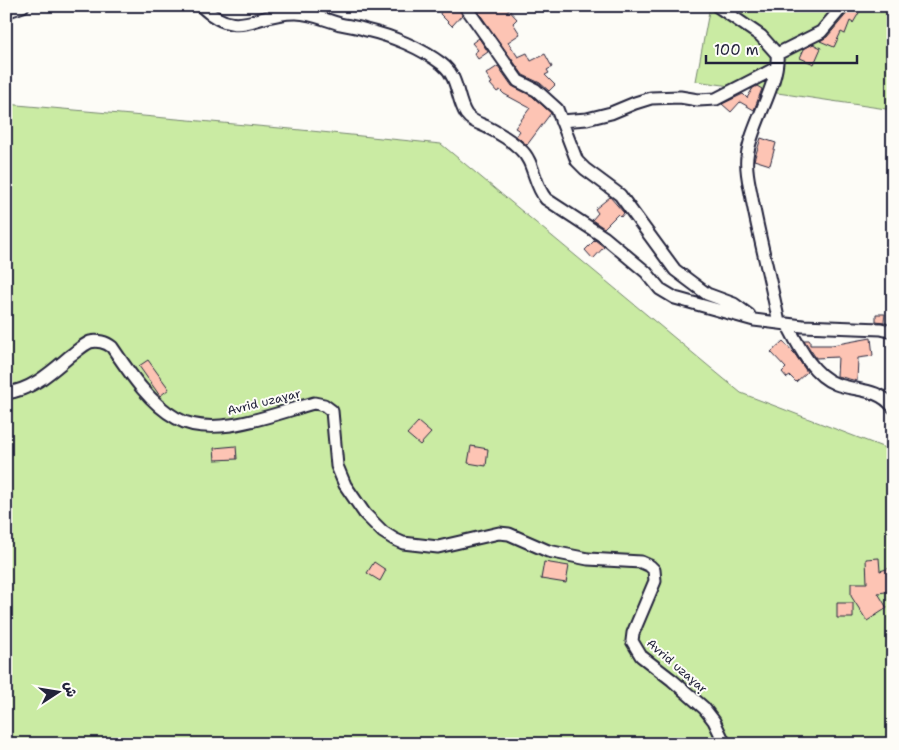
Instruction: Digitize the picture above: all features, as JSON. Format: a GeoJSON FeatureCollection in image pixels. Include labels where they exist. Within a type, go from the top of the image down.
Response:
{"type":"FeatureCollection","features":[{"type":"Feature","properties":{"kind":"street"},"geometry":{"type":"LineString","coordinates":[[6,12],[23,6]]}},
{"type":"Feature","properties":{"kind":"street"},"geometry":{"type":"LineString","coordinates":[[201,6],[216,19],[231,25],[287,14],[306,14],[385,36],[416,49],[444,65],[453,77],[460,101],[468,117],[487,127],[521,150],[527,158],[539,191],[546,199],[610,241],[646,272],[665,293],[695,304],[754,320],[783,324],[882,328],[893,332]]}},
{"type":"Feature","properties":{"kind":"street"},"geometry":{"type":"LineString","coordinates":[[465,6],[518,81],[526,84],[543,96],[557,109],[577,161],[620,195],[675,270],[707,294],[734,304],[754,320]]}},
{"type":"Feature","properties":{"kind":"street"},"geometry":{"type":"LineString","coordinates":[[717,6],[761,36],[777,54],[776,68],[747,157],[747,171],[771,281],[783,324],[811,364],[824,377],[836,384],[865,390],[879,396],[893,407]]}},
{"type":"Feature","properties":{"kind":"street"},"geometry":{"type":"LineString","coordinates":[[777,54],[821,32],[843,6]]}},
{"type":"Feature","properties":{"kind":"street"},"geometry":{"type":"LineString","coordinates":[[561,121],[588,119],[611,113],[651,98],[716,99],[776,68]]}},
{"type":"Feature","properties":{"kind":"street","name":"Avrid uzaɣaṛ"},"geometry":{"type":"LineString","coordinates":[[6,393],[25,390],[87,344],[96,341],[112,347],[128,370],[157,404],[171,415],[191,425],[237,425],[314,403],[324,404],[332,411],[337,466],[345,485],[365,514],[383,532],[394,539],[403,543],[438,547],[499,533],[514,535],[548,551],[588,559],[641,562],[650,566],[655,574],[655,581],[632,633],[632,641],[641,656],[704,708],[714,721],[725,744]]}},
{"type":"Feature","properties":{"kind":"green space"},"geometry":{"type":"Polygon","coordinates":[[[710,6],[893,6],[893,110],[696,81],[710,6]]]}},
{"type":"Feature","properties":{"kind":"green space"},"geometry":{"type":"Polygon","coordinates":[[[6,104],[441,144],[741,393],[893,451],[893,744],[6,744],[6,104]]]}},
{"type":"Feature","properties":{"kind":"building"},"geometry":{"type":"Polygon","coordinates":[[[442,6],[458,6],[462,15],[452,26],[440,14],[442,6]]]}},
{"type":"Feature","properties":{"kind":"building"},"geometry":{"type":"Polygon","coordinates":[[[474,6],[505,6],[517,19],[513,23],[520,34],[508,42],[518,57],[527,53],[531,61],[545,54],[552,67],[547,70],[549,73],[545,75],[555,85],[549,91],[540,83],[523,75],[474,6]]]}},
{"type":"Feature","properties":{"kind":"building"},"geometry":{"type":"Polygon","coordinates":[[[850,6],[860,11],[853,23],[850,21],[845,34],[841,32],[834,47],[820,41],[827,37],[849,11],[850,6]]]}},
{"type":"Feature","properties":{"kind":"building"},"geometry":{"type":"Polygon","coordinates":[[[479,38],[488,52],[478,59],[474,53],[478,50],[472,43],[479,38]]]}},
{"type":"Feature","properties":{"kind":"building"},"geometry":{"type":"Polygon","coordinates":[[[813,44],[821,48],[814,64],[800,58],[804,49],[813,44]]]}},
{"type":"Feature","properties":{"kind":"building"},"geometry":{"type":"Polygon","coordinates":[[[498,66],[512,86],[532,96],[551,113],[527,145],[516,136],[520,131],[515,128],[530,108],[500,90],[497,92],[490,84],[492,83],[486,74],[498,66]]]}},
{"type":"Feature","properties":{"kind":"building"},"geometry":{"type":"Polygon","coordinates":[[[757,86],[762,89],[754,110],[740,102],[731,112],[722,104],[743,94],[747,98],[753,88],[757,86]]]}},
{"type":"Feature","properties":{"kind":"building"},"geometry":{"type":"Polygon","coordinates":[[[761,138],[776,143],[770,165],[754,160],[761,138]]]}},
{"type":"Feature","properties":{"kind":"building"},"geometry":{"type":"Polygon","coordinates":[[[610,197],[624,213],[621,217],[618,214],[604,228],[592,220],[598,213],[595,209],[610,197]]]}},
{"type":"Feature","properties":{"kind":"building"},"geometry":{"type":"Polygon","coordinates":[[[595,240],[604,247],[593,259],[585,250],[595,240]]]}},
{"type":"Feature","properties":{"kind":"building"},"geometry":{"type":"Polygon","coordinates":[[[876,314],[885,314],[884,322],[876,321],[876,314]]]}},
{"type":"Feature","properties":{"kind":"building"},"geometry":{"type":"Polygon","coordinates":[[[871,338],[873,356],[858,358],[857,381],[837,376],[838,357],[816,358],[804,340],[810,340],[810,345],[832,345],[871,338]]]}},
{"type":"Feature","properties":{"kind":"building"},"geometry":{"type":"Polygon","coordinates":[[[783,341],[807,372],[796,382],[790,376],[787,378],[782,372],[786,368],[771,352],[783,341]]]}},
{"type":"Feature","properties":{"kind":"building"},"geometry":{"type":"Polygon","coordinates":[[[148,360],[169,389],[160,396],[139,366],[148,360]]]}},
{"type":"Feature","properties":{"kind":"building"},"geometry":{"type":"Polygon","coordinates":[[[418,422],[431,433],[420,445],[407,434],[418,422]]]}},
{"type":"Feature","properties":{"kind":"building"},"geometry":{"type":"Polygon","coordinates":[[[236,446],[237,459],[215,460],[214,448],[236,446]]]}},
{"type":"Feature","properties":{"kind":"building"},"geometry":{"type":"Polygon","coordinates":[[[471,446],[488,449],[486,466],[468,463],[471,446]]]}},
{"type":"Feature","properties":{"kind":"building"},"geometry":{"type":"Polygon","coordinates":[[[879,558],[880,571],[893,567],[893,591],[878,593],[887,608],[867,621],[851,596],[851,583],[867,583],[866,559],[879,558]]]}},
{"type":"Feature","properties":{"kind":"building"},"geometry":{"type":"Polygon","coordinates":[[[374,562],[386,570],[380,581],[367,573],[374,562]]]}},
{"type":"Feature","properties":{"kind":"building"},"geometry":{"type":"Polygon","coordinates":[[[544,562],[569,566],[566,583],[541,579],[544,562]]]}},
{"type":"Feature","properties":{"kind":"building"},"geometry":{"type":"Polygon","coordinates":[[[837,603],[853,603],[853,618],[837,618],[837,603]]]}}]}
